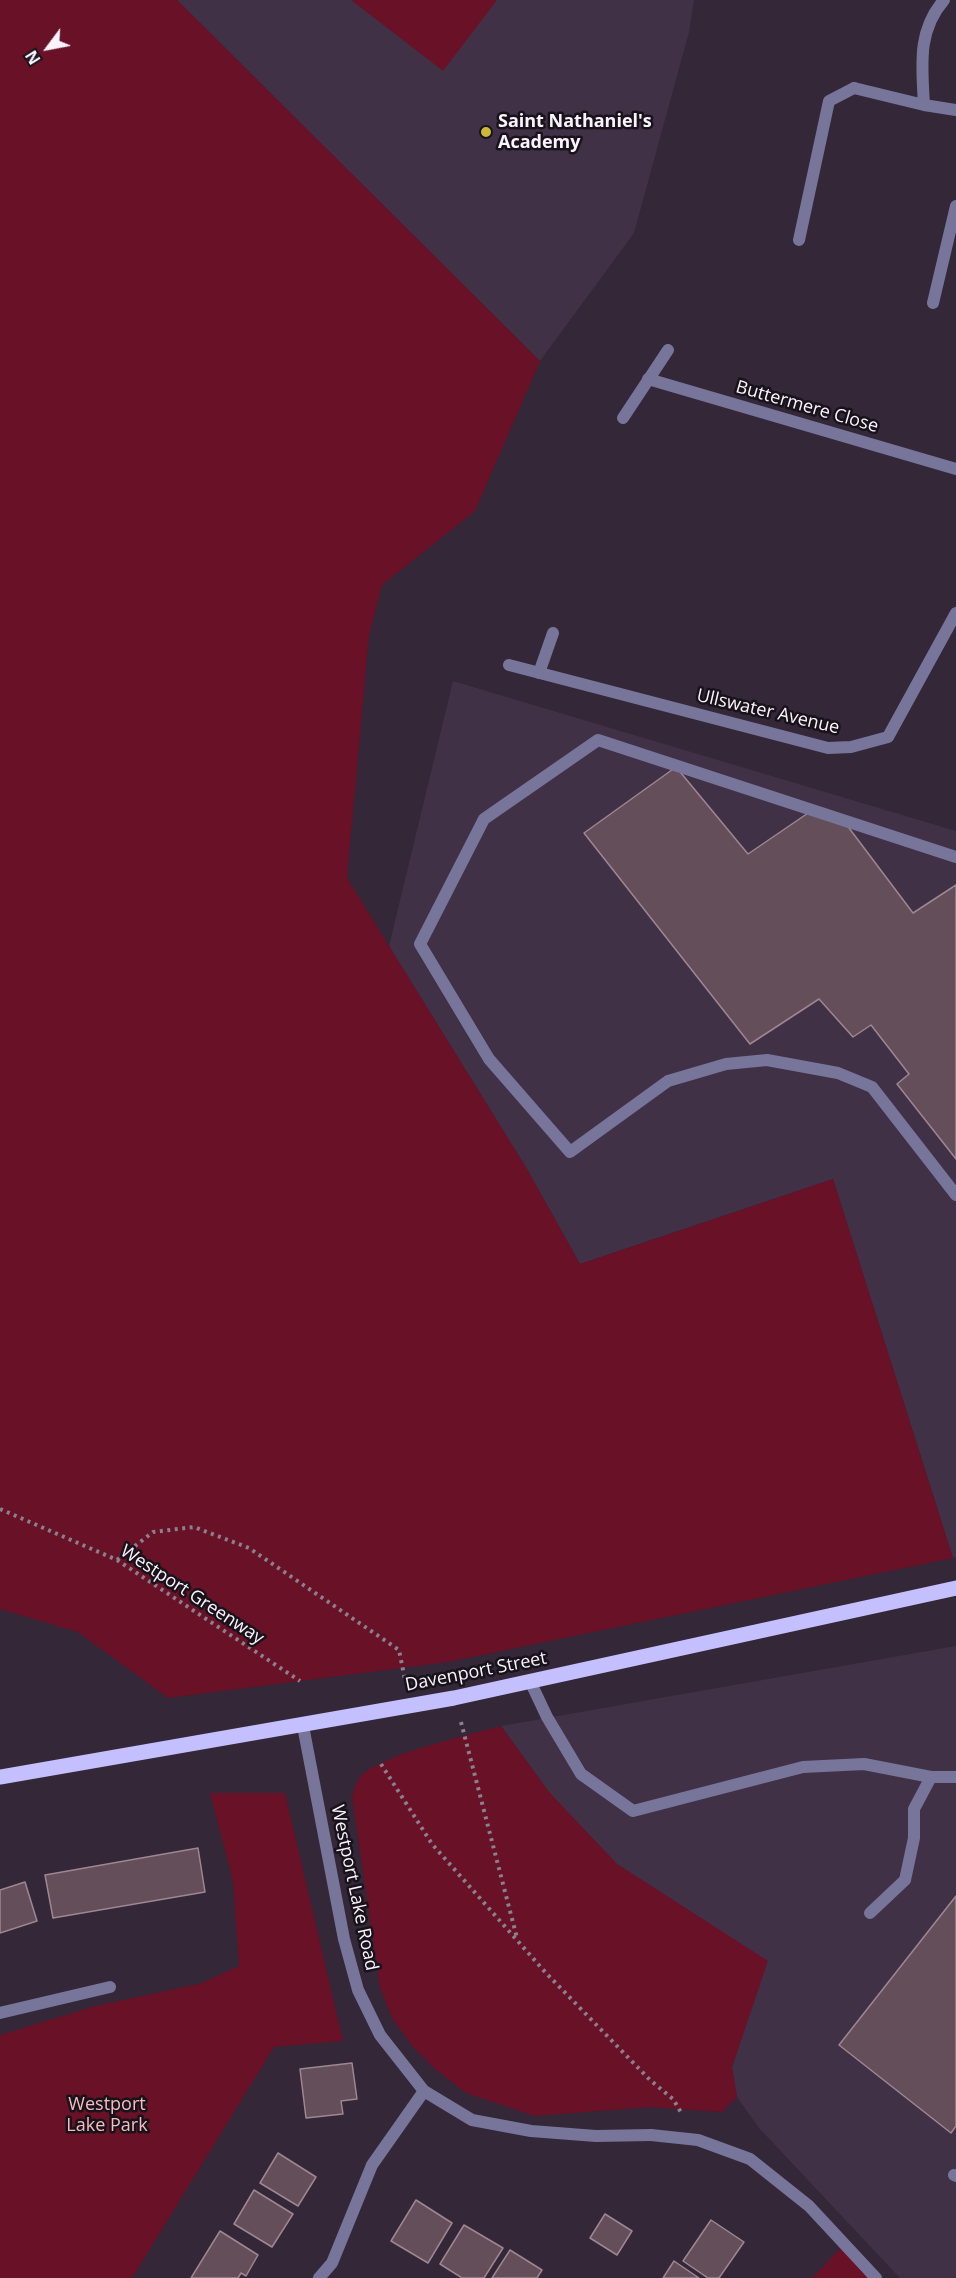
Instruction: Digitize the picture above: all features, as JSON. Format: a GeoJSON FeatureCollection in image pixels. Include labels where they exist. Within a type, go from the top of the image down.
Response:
{"type":"FeatureCollection","features":[{"type":"Feature","properties":{"kind":"main road","name":"Davenport Street"},"geometry":{"type":"LineString","coordinates":[[0,1777],[454,1698],[956,1588]]}},
{"type":"Feature","properties":{"kind":"street"},"geometry":{"type":"LineString","coordinates":[[924,105],[923,37],[929,19],[943,0]]}},
{"type":"Feature","properties":{"kind":"street"},"geometry":{"type":"LineString","coordinates":[[799,240],[829,101],[854,88],[924,105],[956,110]]}},
{"type":"Feature","properties":{"kind":"street"},"geometry":{"type":"LineString","coordinates":[[933,303],[956,206]]}},
{"type":"Feature","properties":{"kind":"street"},"geometry":{"type":"LineString","coordinates":[[623,418],[668,350]]}},
{"type":"Feature","properties":{"kind":"street","name":"Buttermere Close"},"geometry":{"type":"LineString","coordinates":[[648,379],[956,469]]}},
{"type":"Feature","properties":{"kind":"street","name":"Ullswater Avenue"},"geometry":{"type":"LineString","coordinates":[[509,665],[828,748],[851,747],[888,737],[956,614]]}},
{"type":"Feature","properties":{"kind":"street"},"geometry":{"type":"LineString","coordinates":[[538,673],[553,633]]}},
{"type":"Feature","properties":{"kind":"street"},"geometry":{"type":"LineString","coordinates":[[956,857],[598,740],[484,819],[420,944],[489,1059],[570,1152],[668,1081],[726,1064],[766,1060],[838,1073],[872,1087],[956,1195]]}},
{"type":"Feature","properties":{"kind":"street"},"geometry":{"type":"LineString","coordinates":[[530,1681],[547,1717],[581,1774],[633,1811],[803,1767],[864,1764],[930,1777],[956,1777]]}},
{"type":"Feature","properties":{"kind":"street","name":"Westport Lake Road"},"geometry":{"type":"LineString","coordinates":[[303,1726],[344,1939],[358,1990],[380,2035],[424,2091],[472,2120],[511,2127],[596,2136],[651,2135],[698,2140],[750,2158],[809,2206],[876,2278]]}},
{"type":"Feature","properties":{"kind":"street"},"geometry":{"type":"LineString","coordinates":[[870,1913],[905,1880],[914,1838],[914,1809],[930,1777]]}},
{"type":"Feature","properties":{"kind":"street"},"geometry":{"type":"LineString","coordinates":[[0,2013],[110,1987]]}},
{"type":"Feature","properties":{"kind":"street"},"geometry":{"type":"LineString","coordinates":[[318,2278],[332,2263],[372,2165],[424,2091]]}},
{"type":"Feature","properties":{"kind":"path","name":"Westport Greenway"},"geometry":{"type":"LineString","coordinates":[[0,1509],[117,1560],[300,1681]]}},
{"type":"Feature","properties":{"kind":"path"},"geometry":{"type":"LineString","coordinates":[[117,1560],[153,1532],[194,1527],[249,1548],[399,1650],[410,1705]]}},
{"type":"Feature","properties":{"kind":"path"},"geometry":{"type":"LineString","coordinates":[[454,1698],[518,1940]]}},
{"type":"Feature","properties":{"kind":"path"},"geometry":{"type":"LineString","coordinates":[[381,1764],[432,1844],[610,2039],[673,2099],[698,2140]]}},
{"type":"Feature","properties":{"kind":"shaded area","name":"Saint Nathaniel's Academy"},"geometry":{"type":"Polygon","coordinates":[[[177,0],[694,0],[689,32],[634,233],[540,361],[177,0]]]}},
{"type":"Feature","properties":{"kind":"shaded area"},"geometry":{"type":"Polygon","coordinates":[[[453,681],[956,831],[956,1557],[953,1558],[833,1179],[580,1264],[527,1169],[389,946],[453,681]]]}},
{"type":"Feature","properties":{"kind":"shaded area"},"geometry":{"type":"Polygon","coordinates":[[[956,1646],[956,2278],[900,2278],[759,2128],[737,2097],[732,2067],[767,1961],[617,1864],[552,1796],[501,1726],[956,1646]]]}},
{"type":"Feature","properties":{"kind":"green space"},"geometry":{"type":"Polygon","coordinates":[[[0,0],[177,0],[540,361],[475,511],[382,585],[369,636],[347,878],[527,1169],[580,1264],[833,1179],[953,1558],[448,1662],[168,1698],[78,1632],[0,1609],[0,0]]]}},
{"type":"Feature","properties":{"kind":"green space"},"geometry":{"type":"Polygon","coordinates":[[[351,0],[497,0],[443,71],[351,0]]]}},
{"type":"Feature","properties":{"kind":"green space"},"geometry":{"type":"Polygon","coordinates":[[[501,1726],[549,1792],[617,1864],[768,1961],[732,2067],[737,2097],[722,2112],[651,2107],[535,2116],[466,2093],[435,2069],[413,2047],[392,2018],[380,1988],[352,1797],[355,1787],[364,1773],[392,1758],[501,1726]]]}},
{"type":"Feature","properties":{"kind":"green space","name":"Westport Lake Park"},"geometry":{"type":"Polygon","coordinates":[[[210,1793],[285,1793],[343,2041],[274,2047],[132,2278],[0,2278],[0,2035],[95,2006],[199,1984],[239,1966],[233,1881],[210,1793]]]}},
{"type":"Feature","properties":{"kind":"green space"},"geometry":{"type":"Polygon","coordinates":[[[846,2242],[876,2278],[812,2278],[846,2242]]]}},
{"type":"Feature","properties":{"kind":"building"},"geometry":{"type":"Polygon","coordinates":[[[676,767],[748,854],[814,809],[846,824],[913,913],[956,885],[956,1159],[897,1084],[909,1074],[871,1025],[853,1037],[819,999],[750,1044],[584,833],[676,767]]]}},
{"type":"Feature","properties":{"kind":"building"},"geometry":{"type":"Polygon","coordinates":[[[198,1848],[205,1892],[53,1918],[45,1875],[198,1848]]]}},
{"type":"Feature","properties":{"kind":"building"},"geometry":{"type":"Polygon","coordinates":[[[25,1882],[37,1921],[0,1933],[0,1890],[25,1882]]]}},
{"type":"Feature","properties":{"kind":"building"},"geometry":{"type":"Polygon","coordinates":[[[956,1896],[956,2126],[951,2133],[839,2045],[956,1896]]]}},
{"type":"Feature","properties":{"kind":"building"},"geometry":{"type":"Polygon","coordinates":[[[352,2063],[357,2099],[341,2101],[343,2114],[306,2118],[300,2069],[352,2063]]]}},
{"type":"Feature","properties":{"kind":"building"},"geometry":{"type":"Polygon","coordinates":[[[278,2153],[316,2177],[298,2206],[260,2183],[278,2153]]]}},
{"type":"Feature","properties":{"kind":"building"},"geometry":{"type":"Polygon","coordinates":[[[254,2190],[293,2214],[272,2247],[234,2224],[254,2190]]]}},
{"type":"Feature","properties":{"kind":"building"},"geometry":{"type":"Polygon","coordinates":[[[416,2200],[452,2223],[428,2263],[391,2241],[416,2200]]]}},
{"type":"Feature","properties":{"kind":"building"},"geometry":{"type":"Polygon","coordinates":[[[605,2214],[632,2231],[617,2255],[590,2238],[605,2214]]]}},
{"type":"Feature","properties":{"kind":"building"},"geometry":{"type":"Polygon","coordinates":[[[711,2220],[744,2242],[719,2278],[708,2278],[683,2261],[711,2220]]]}},
{"type":"Feature","properties":{"kind":"building"},"geometry":{"type":"Polygon","coordinates":[[[464,2225],[503,2248],[484,2278],[462,2278],[440,2264],[464,2225]]]}},
{"type":"Feature","properties":{"kind":"building"},"geometry":{"type":"Polygon","coordinates":[[[220,2231],[258,2255],[246,2276],[241,2273],[238,2278],[191,2278],[220,2231]]]}},
{"type":"Feature","properties":{"kind":"building"},"geometry":{"type":"Polygon","coordinates":[[[510,2250],[542,2270],[537,2278],[492,2278],[510,2250]]]}},
{"type":"Feature","properties":{"kind":"building"},"geometry":{"type":"Polygon","coordinates":[[[674,2261],[699,2278],[663,2278],[674,2261]]]}},
{"type":"Feature","properties":{"kind":"place","name":"Saint Nathaniel's Academy"},"geometry":{"type":"Point","coordinates":[486,132]}}]}
